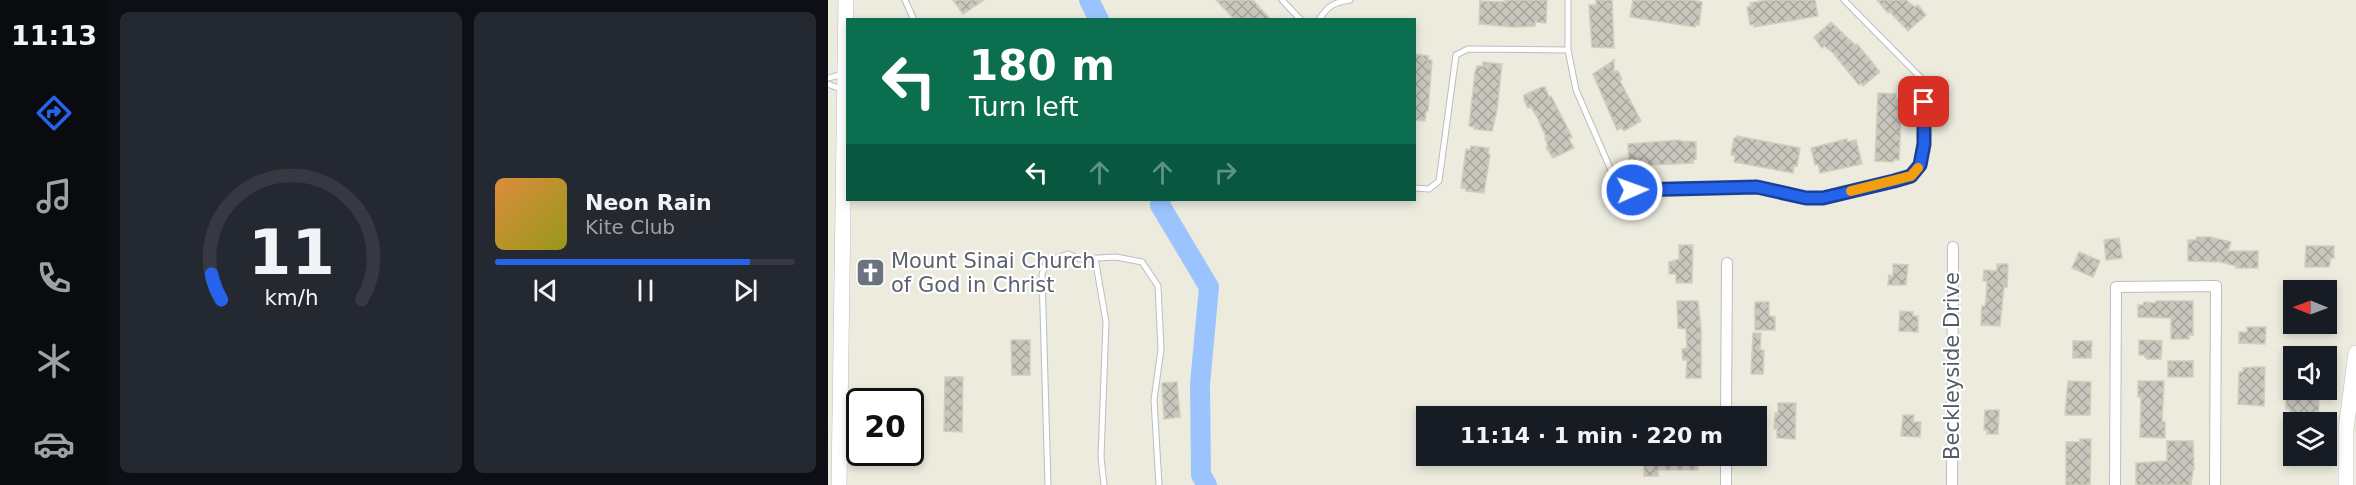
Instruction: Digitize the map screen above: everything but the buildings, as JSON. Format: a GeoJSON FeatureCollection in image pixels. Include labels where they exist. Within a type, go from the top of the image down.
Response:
{"type":"FeatureCollection","features":[{"type":"Feature","properties":{"kind":"main road"},"geometry":{"type":"LineString","coordinates":[[839,485],[836,154],[846,90],[846,0]]}},
{"type":"Feature","properties":{"kind":"main road"},"geometry":{"type":"LineString","coordinates":[[2346,485],[2346,429],[2356,353]]}},
{"type":"Feature","properties":{"kind":"street","name":"Beckleyside Drive"},"geometry":{"type":"LineString","coordinates":[[1952,485],[1953,247]]}},
{"type":"Feature","properties":{"kind":"street"},"geometry":{"type":"LineString","coordinates":[[1726,406],[1727,263]]}},
{"type":"Feature","properties":{"kind":"street"},"geometry":{"type":"LineString","coordinates":[[2115,485],[2116,287],[2216,286],[2216,485]]}},
{"type":"Feature","properties":{"kind":"street"},"geometry":{"type":"LineString","coordinates":[[1726,466],[1726,485]]}},
{"type":"Feature","properties":{"kind":"lane"},"geometry":{"type":"LineString","coordinates":[[905,0],[913,18]]}},
{"type":"Feature","properties":{"kind":"lane"},"geometry":{"type":"LineString","coordinates":[[1282,0],[1299,18]]}},
{"type":"Feature","properties":{"kind":"lane"},"geometry":{"type":"LineString","coordinates":[[1320,18],[1336,2],[1350,0]]}},
{"type":"Feature","properties":{"kind":"lane"},"geometry":{"type":"LineString","coordinates":[[1568,0],[1568,50],[1576,90],[1617,184],[1632,190],[1757,187],[1795,196],[1823,198],[1911,176],[1920,165],[1924,144],[1924,81],[1844,0]]}},
{"type":"Feature","properties":{"kind":"lane"},"geometry":{"type":"LineString","coordinates":[[1416,188],[1429,189],[1439,181],[1456,55],[1468,49],[1568,50]]}},
{"type":"Feature","properties":{"kind":"lane"},"geometry":{"type":"LineString","coordinates":[[828,78],[846,74]]}},
{"type":"Feature","properties":{"kind":"lane"},"geometry":{"type":"LineString","coordinates":[[828,84],[846,90]]}},
{"type":"Feature","properties":{"kind":"lane"},"geometry":{"type":"LineString","coordinates":[[1048,485],[1042,274],[1047,261],[1068,254],[1080,259],[1116,257],[1142,262],[1158,286],[1161,349],[1154,400],[1159,485]]}},
{"type":"Feature","properties":{"kind":"lane"},"geometry":{"type":"LineString","coordinates":[[1095,258],[1106,322],[1101,457],[1104,485]]}},
{"type":"Feature","properties":{"kind":"waterway"},"geometry":{"type":"LineString","coordinates":[[1089,0],[1098,18]]}},
{"type":"Feature","properties":{"kind":"waterway"},"geometry":{"type":"LineString","coordinates":[[1161,201],[1160,205],[1209,287],[1200,384],[1201,475],[1207,485]]}},
{"type":"Feature","properties":{"kind":"slow traffic"},"geometry":{"type":"LineString","coordinates":[[1851,191],[1911,176],[1918,168]]}},
{"type":"Feature","properties":{"kind":"place","name":"Mount Sinai Church of God in Christ"},"geometry":{"type":"Point","coordinates":[870,273]}},
{"type":"Feature","properties":{"kind":"route"},"geometry":{"type":"LineString","coordinates":[[1632,190],[1757,187],[1806,198],[1823,198],[1911,176],[1920,165],[1924,144],[1924,102]]}}]}
